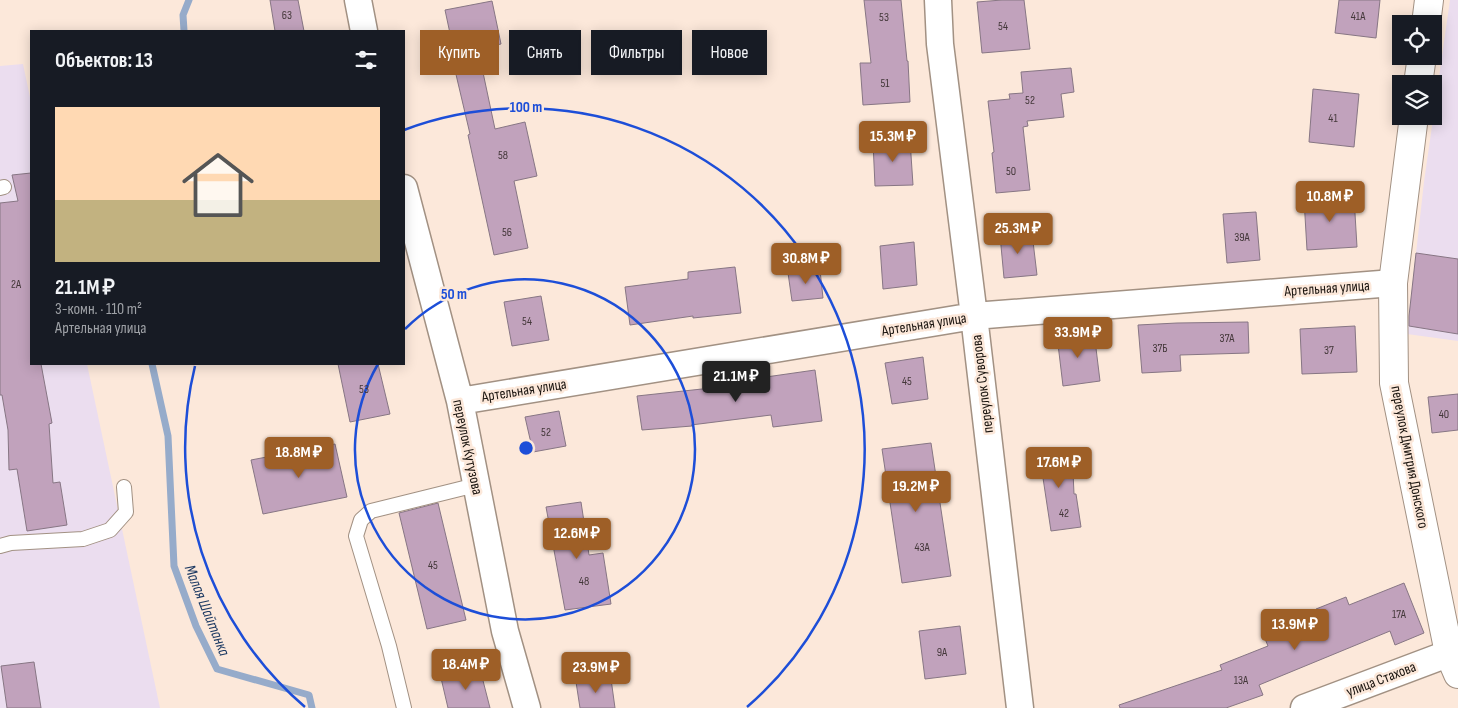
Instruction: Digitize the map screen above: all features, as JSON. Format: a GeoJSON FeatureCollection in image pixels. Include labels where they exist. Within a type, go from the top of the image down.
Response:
{"type":"FeatureCollection","features":[{"type":"Feature","properties":{"kind":"street"},"geometry":{"type":"LineString","coordinates":[[358,0],[364,30]]}},
{"type":"Feature","properties":{"kind":"street","name":"переулок Суворова"},"geometry":{"type":"LineString","coordinates":[[938,0],[940,44],[1020,708]]}},
{"type":"Feature","properties":{"kind":"street"},"geometry":{"type":"LineString","coordinates":[[1427,15],[1429,0]]}},
{"type":"Feature","properties":{"kind":"street","name":"переулок Дмитрия Донского"},"geometry":{"type":"LineString","coordinates":[[1413,125],[1393,283],[1394,383],[1455,659]]}},
{"type":"Feature","properties":{"kind":"street","name":"переулок Кутузова"},"geometry":{"type":"LineString","coordinates":[[405,192],[460,401],[506,631],[526,708]]}},
{"type":"Feature","properties":{"kind":"street","name":"Артельная улица"},"geometry":{"type":"LineString","coordinates":[[460,401],[974,316],[1393,283]]}},
{"type":"Feature","properties":{"kind":"street","name":"улица Стахова"},"geometry":{"type":"LineString","coordinates":[[1304,708],[1455,659]]}},
{"type":"Feature","properties":{"kind":"lane"},"geometry":{"type":"LineString","coordinates":[[404,708],[389,646],[356,536],[361,520],[371,511],[476,484]]}},
{"type":"Feature","properties":{"kind":"lane"},"geometry":{"type":"LineString","coordinates":[[0,546],[11,543],[83,539],[110,530],[126,512],[124,487]]}},
{"type":"Feature","properties":{"kind":"shaded area"},"geometry":{"type":"Polygon","coordinates":[[[1450,0],[1458,0],[1458,341],[1407,334],[1432,125],[1442,125],[1442,75],[1439,75],[1450,0]]]}},
{"type":"Feature","properties":{"kind":"shaded area"},"geometry":{"type":"Polygon","coordinates":[[[23,64],[30,97],[30,365],[87,365],[160,708],[0,708],[0,66],[23,64]]]}},
{"type":"Feature","properties":{"kind":"building"},"geometry":{"type":"Polygon","coordinates":[[[270,0],[298,0],[304,30],[275,30],[270,0]]]}},
{"type":"Feature","properties":{"kind":"building"},"geometry":{"type":"Polygon","coordinates":[[[864,0],[901,0],[908,61],[910,102],[863,105],[860,63],[871,63],[864,0]]]}},
{"type":"Feature","properties":{"kind":"building"},"geometry":{"type":"Polygon","coordinates":[[[1024,0],[1030,49],[982,53],[977,2],[1024,0]]]}},
{"type":"Feature","properties":{"kind":"building"},"geometry":{"type":"Polygon","coordinates":[[[1339,0],[1380,0],[1376,38],[1335,33],[1339,0]]]}},
{"type":"Feature","properties":{"kind":"building"},"geometry":{"type":"Polygon","coordinates":[[[492,1],[498,30],[449,30],[445,10],[492,1]]]}},
{"type":"Feature","properties":{"kind":"building"},"geometry":{"type":"Polygon","coordinates":[[[1071,68],[1074,92],[1061,94],[1064,117],[1027,121],[1028,126],[1023,127],[1030,190],[996,193],[992,153],[994,152],[988,101],[1010,99],[1009,94],[1023,93],[1021,72],[1071,68]]]}},
{"type":"Feature","properties":{"kind":"building"},"geometry":{"type":"Polygon","coordinates":[[[456,75],[484,75],[495,129],[525,122],[537,176],[514,181],[528,248],[494,255],[468,135],[470,134],[456,75]]]}},
{"type":"Feature","properties":{"kind":"building"},"geometry":{"type":"Polygon","coordinates":[[[1313,89],[1359,94],[1354,147],[1309,142],[1313,89]]]}},
{"type":"Feature","properties":{"kind":"building"},"geometry":{"type":"Polygon","coordinates":[[[910,140],[913,185],[875,186],[873,142],[910,140]]]}},
{"type":"Feature","properties":{"kind":"building"},"geometry":{"type":"Polygon","coordinates":[[[30,173],[30,365],[41,365],[52,423],[49,424],[53,483],[60,482],[67,525],[27,531],[17,469],[9,470],[8,430],[2,395],[0,395],[0,203],[18,201],[12,175],[30,173]]]}},
{"type":"Feature","properties":{"kind":"building"},"geometry":{"type":"Polygon","coordinates":[[[1354,197],[1357,247],[1307,250],[1304,199],[1354,197]]]}},
{"type":"Feature","properties":{"kind":"building"},"geometry":{"type":"Polygon","coordinates":[[[1256,212],[1260,260],[1227,263],[1223,214],[1256,212]]]}},
{"type":"Feature","properties":{"kind":"building"},"geometry":{"type":"Polygon","coordinates":[[[1032,233],[1037,275],[1004,278],[1000,235],[1032,233]]]}},
{"type":"Feature","properties":{"kind":"building"},"geometry":{"type":"Polygon","coordinates":[[[914,242],[917,285],[883,289],[880,246],[914,242]]]}},
{"type":"Feature","properties":{"kind":"building"},"geometry":{"type":"Polygon","coordinates":[[[1416,253],[1458,259],[1458,334],[1409,326],[1416,253]]]}},
{"type":"Feature","properties":{"kind":"building"},"geometry":{"type":"Polygon","coordinates":[[[735,267],[741,313],[693,318],[693,316],[630,325],[625,287],[688,279],[688,272],[735,267]]]}},
{"type":"Feature","properties":{"kind":"building"},"geometry":{"type":"Polygon","coordinates":[[[820,270],[823,298],[792,301],[788,273],[820,270]]]}},
{"type":"Feature","properties":{"kind":"building"},"geometry":{"type":"Polygon","coordinates":[[[541,296],[549,340],[512,346],[504,302],[541,296]]]}},
{"type":"Feature","properties":{"kind":"building"},"geometry":{"type":"Polygon","coordinates":[[[1248,322],[1249,353],[1180,355],[1181,371],[1142,373],[1138,325],[1248,322]]]}},
{"type":"Feature","properties":{"kind":"building"},"geometry":{"type":"Polygon","coordinates":[[[1355,326],[1357,372],[1302,374],[1300,329],[1355,326]]]}},
{"type":"Feature","properties":{"kind":"building"},"geometry":{"type":"Polygon","coordinates":[[[1094,332],[1100,381],[1063,386],[1057,336],[1094,332]]]}},
{"type":"Feature","properties":{"kind":"building"},"geometry":{"type":"Polygon","coordinates":[[[923,357],[928,399],[892,404],[885,363],[923,357]]]}},
{"type":"Feature","properties":{"kind":"building"},"geometry":{"type":"Polygon","coordinates":[[[338,365],[378,365],[390,414],[350,422],[338,365]]]}},
{"type":"Feature","properties":{"kind":"building"},"geometry":{"type":"Polygon","coordinates":[[[815,370],[822,421],[773,427],[771,415],[692,426],[642,430],[637,396],[767,382],[766,377],[815,370]]]}},
{"type":"Feature","properties":{"kind":"building"},"geometry":{"type":"Polygon","coordinates":[[[1458,394],[1458,430],[1432,433],[1428,397],[1458,394]]]}},
{"type":"Feature","properties":{"kind":"building"},"geometry":{"type":"Polygon","coordinates":[[[559,411],[566,446],[533,452],[525,417],[559,411]]]}},
{"type":"Feature","properties":{"kind":"building"},"geometry":{"type":"Polygon","coordinates":[[[931,443],[951,576],[902,583],[882,449],[931,443]]]}},
{"type":"Feature","properties":{"kind":"building"},"geometry":{"type":"Polygon","coordinates":[[[335,444],[347,497],[263,514],[251,460],[335,444]]]}},
{"type":"Feature","properties":{"kind":"building"},"geometry":{"type":"Polygon","coordinates":[[[1072,450],[1074,494],[1076,494],[1081,527],[1051,531],[1043,478],[1039,478],[1037,452],[1072,450]]]}},
{"type":"Feature","properties":{"kind":"building"},"geometry":{"type":"Polygon","coordinates":[[[581,502],[589,555],[603,553],[611,604],[565,610],[546,507],[581,502]]]}},
{"type":"Feature","properties":{"kind":"building"},"geometry":{"type":"Polygon","coordinates":[[[438,503],[466,620],[427,629],[399,513],[438,503]]]}},
{"type":"Feature","properties":{"kind":"building"},"geometry":{"type":"Polygon","coordinates":[[[1404,583],[1424,633],[1395,645],[1390,631],[1259,685],[1263,695],[1226,708],[1120,708],[1119,705],[1222,670],[1220,665],[1268,646],[1263,634],[1317,612],[1316,609],[1346,597],[1349,605],[1404,583]]]}},
{"type":"Feature","properties":{"kind":"building"},"geometry":{"type":"Polygon","coordinates":[[[960,626],[966,674],[925,679],[919,631],[960,626]]]}},
{"type":"Feature","properties":{"kind":"building"},"geometry":{"type":"Polygon","coordinates":[[[34,662],[41,708],[7,708],[1,666],[34,662]]]}},
{"type":"Feature","properties":{"kind":"building"},"geometry":{"type":"Polygon","coordinates":[[[480,669],[490,708],[448,708],[441,678],[480,669]]]}},
{"type":"Feature","properties":{"kind":"building"},"geometry":{"type":"Polygon","coordinates":[[[611,679],[615,708],[580,708],[576,682],[611,679]]]}},
{"type":"Feature","properties":{"kind":"waterway","name":"Малая Шайтанка"},"geometry":{"type":"LineString","coordinates":[[184,30],[183,15],[189,0]]}},
{"type":"Feature","properties":{"kind":"waterway","name":"Малая Шайтанка"},"geometry":{"type":"LineString","coordinates":[[152,365],[168,436],[174,566],[196,626],[217,669],[309,695],[312,708]]}}]}
